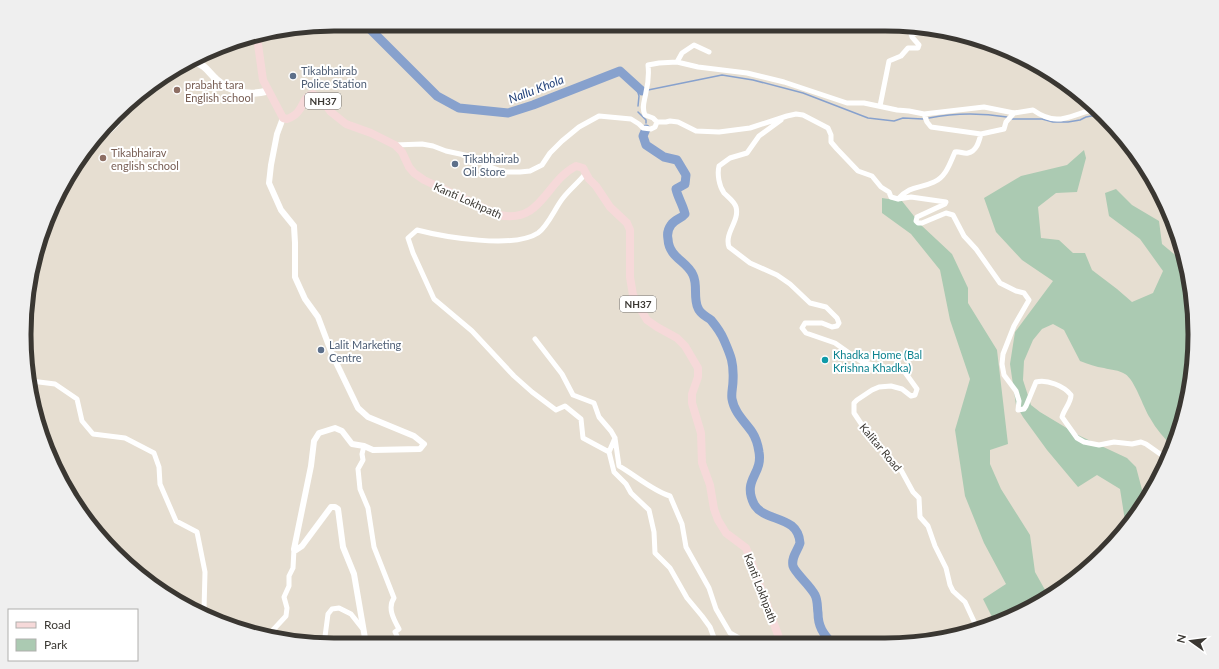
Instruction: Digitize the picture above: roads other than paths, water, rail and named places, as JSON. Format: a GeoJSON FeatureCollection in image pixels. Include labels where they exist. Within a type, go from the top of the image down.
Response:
{"type":"FeatureCollection","features":[{"type":"Feature","properties":{"kind":"main road"},"geometry":{"type":"LineString","coordinates":[[257,41],[262,77],[268,91],[284,118]]}},
{"type":"Feature","properties":{"kind":"main road"},"geometry":{"type":"LineString","coordinates":[[197,64],[208,70],[215,79],[236,92],[248,95],[268,91]]}},
{"type":"Feature","properties":{"kind":"main road","name":"Kanti Lokhpath"},"geometry":{"type":"LineString","coordinates":[[284,118],[287,119],[294,116],[308,96],[314,94],[322,100],[331,112],[346,124],[395,144],[402,152],[412,170],[424,180],[499,215],[509,217],[517,216],[533,210],[565,174],[572,168],[581,166],[606,201],[627,223],[630,230],[630,277],[633,295],[641,310],[648,320],[676,338],[684,346],[698,368],[698,377],[692,394],[692,403],[701,433],[702,463],[710,485],[714,509],[718,520],[726,533],[746,548],[779,638]]}},
{"type":"Feature","properties":{"kind":"street"},"geometry":{"type":"LineString","coordinates":[[880,106],[890,61],[901,56],[908,48],[918,48],[920,45],[911,34],[916,33]]}},
{"type":"Feature","properties":{"kind":"street"},"geometry":{"type":"LineString","coordinates":[[677,62],[682,53],[694,45],[709,52]]}},
{"type":"Feature","properties":{"kind":"street"},"geometry":{"type":"LineString","coordinates":[[1091,112],[1060,120],[1042,116],[1033,110],[1014,113],[984,107],[924,114],[864,103],[847,103],[784,82],[747,73],[698,67],[677,62],[648,65],[646,93],[644,98],[645,115],[653,118],[657,122],[678,122],[696,131],[708,132],[750,128],[787,116],[796,114],[804,115],[828,128],[832,142],[858,171],[872,176],[881,187],[889,192],[891,197],[898,199],[910,198],[940,200],[946,202],[945,204],[917,217],[916,221],[918,223],[922,223],[946,213],[953,215],[964,236],[976,249],[1000,283],[1016,291],[1024,293],[1029,300],[1014,326],[1002,354],[1004,374],[1016,391],[1019,401],[1018,410],[1026,406],[1036,382],[1042,381],[1056,385],[1070,395],[1070,401],[1062,417],[1079,440],[1096,445],[1114,442],[1132,444],[1137,442],[1143,443],[1163,456]]}},
{"type":"Feature","properties":{"kind":"street"},"geometry":{"type":"LineString","coordinates":[[924,114],[931,127],[981,134],[1004,129],[1006,122],[1014,113]]}},
{"type":"Feature","properties":{"kind":"street"},"geometry":{"type":"LineString","coordinates":[[395,144],[422,144],[474,157],[485,165],[504,172],[525,172],[542,165],[550,153],[562,141],[579,127],[599,116],[632,119],[643,128],[651,129],[655,127],[657,122]]}},
{"type":"Feature","properties":{"kind":"street","name":"Kalitar Road"},"geometry":{"type":"LineString","coordinates":[[787,116],[760,136],[747,153],[730,158],[719,166],[718,174],[723,190],[737,208],[737,215],[729,236],[728,247],[750,263],[777,275],[790,284],[810,302],[826,307],[837,318],[839,323],[837,326],[822,323],[806,323],[802,328],[806,333],[835,343],[862,362],[879,367],[904,371],[918,389],[916,395],[911,396],[902,389],[891,386],[872,390],[854,403],[854,413],[864,428],[901,470],[913,492],[919,498],[920,517],[928,526],[935,546],[946,568],[950,585],[965,602],[975,624]]}},
{"type":"Feature","properties":{"kind":"street"},"geometry":{"type":"LineString","coordinates":[[273,632],[286,616],[287,608],[284,597],[289,586],[289,576],[293,568],[294,549],[311,466],[314,441],[319,433],[335,428],[342,431],[352,444],[364,446],[373,450],[420,449],[424,444],[414,436],[368,417],[358,408],[332,354],[318,317],[305,299],[295,277],[294,226],[281,210],[269,183],[277,134],[284,118]]}},
{"type":"Feature","properties":{"kind":"street"},"geometry":{"type":"LineString","coordinates":[[898,199],[904,192],[935,182],[948,168],[955,152],[968,153],[974,149],[978,144],[981,134]]}},
{"type":"Feature","properties":{"kind":"street"},"geometry":{"type":"LineString","coordinates":[[586,173],[562,199],[540,232],[532,236],[511,240],[466,240],[439,236],[417,230],[408,238],[413,253],[434,299],[472,331],[514,376],[532,392],[556,410],[565,406],[581,419],[583,438],[609,452]]}},
{"type":"Feature","properties":{"kind":"street"},"geometry":{"type":"LineString","coordinates":[[535,339],[562,374],[573,395],[594,403],[599,417],[615,438],[620,466],[659,493],[670,496],[682,524],[686,547],[708,588],[716,609],[730,632],[740,638]]}},
{"type":"Feature","properties":{"kind":"street"},"geometry":{"type":"LineString","coordinates":[[35,381],[55,384],[76,400],[82,422],[93,434],[125,438],[154,453],[158,467],[160,484],[176,522],[197,532],[205,572],[204,609]]}},
{"type":"Feature","properties":{"kind":"street"},"geometry":{"type":"LineString","coordinates":[[615,438],[609,452],[614,472],[626,484],[631,493],[648,510],[654,532],[655,553],[670,568],[687,598],[710,627],[714,638]]}},
{"type":"Feature","properties":{"kind":"street"},"geometry":{"type":"LineString","coordinates":[[364,446],[362,454],[363,460],[358,469],[360,489],[368,508],[374,547],[394,598],[391,602],[392,616],[399,629],[395,632],[397,636],[396,638]]}},
{"type":"Feature","properties":{"kind":"street"},"geometry":{"type":"LineString","coordinates":[[294,549],[296,550],[302,546],[331,507],[338,509],[343,547],[354,574],[364,638]]}},
{"type":"Feature","properties":{"kind":"street"},"geometry":{"type":"LineString","coordinates":[[325,638],[328,614],[332,610],[339,608],[351,614],[362,628]]}},
{"type":"Feature","properties":{"kind":"waterway","name":"Nallu Khola"},"geometry":{"type":"LineString","coordinates":[[372,31],[437,96],[459,108],[508,113],[533,105],[620,71],[642,91]]}},
{"type":"Feature","properties":{"kind":"waterway"},"geometry":{"type":"LineString","coordinates":[[648,90],[722,75],[753,80],[803,93],[868,118],[894,121],[903,118],[923,119]]}},
{"type":"Feature","properties":{"kind":"waterway"},"geometry":{"type":"LineString","coordinates":[[636,86],[639,96],[638,106]]}},
{"type":"Feature","properties":{"kind":"waterway"},"geometry":{"type":"LineString","coordinates":[[638,112],[646,120],[646,123]]}},
{"type":"Feature","properties":{"kind":"waterway"},"geometry":{"type":"LineString","coordinates":[[929,118],[968,114],[1007,117]]}},
{"type":"Feature","properties":{"kind":"waterway"},"geometry":{"type":"LineString","coordinates":[[1012,119],[1042,119],[1053,122],[1068,122],[1094,115]]}},
{"type":"Feature","properties":{"kind":"waterway"},"geometry":{"type":"LineString","coordinates":[[646,129],[643,136],[646,145],[664,157],[677,160],[686,175],[685,184],[676,189],[685,214],[674,221],[669,228],[669,245],[671,251],[687,266],[693,275],[696,300],[699,310],[717,327],[723,337],[730,355],[733,369],[733,404],[737,413],[753,434],[757,442],[759,452],[758,466],[751,483],[751,496],[754,504],[759,510],[787,523],[793,527],[798,534],[800,543],[794,557],[793,566],[815,595],[820,626],[828,638]]}},
{"type":"Feature","properties":{"kind":"place","name":"Tikabhairab Police Station"},"geometry":{"type":"Point","coordinates":[293,76]}},
{"type":"Feature","properties":{"kind":"place","name":"prabaht tara English school"},"geometry":{"type":"Point","coordinates":[177,90]}},
{"type":"Feature","properties":{"kind":"place","name":"Tikabhairav english school"},"geometry":{"type":"Point","coordinates":[103,158]}},
{"type":"Feature","properties":{"kind":"place","name":"Tikabhairab Oil Store"},"geometry":{"type":"Point","coordinates":[455,164]}},
{"type":"Feature","properties":{"kind":"place","name":"Lalit Marketing Centre"},"geometry":{"type":"Point","coordinates":[321,350]}},
{"type":"Feature","properties":{"kind":"place","name":"Khadka Home (Bal Krishna Khadka)"},"geometry":{"type":"Point","coordinates":[825,360]}}]}
